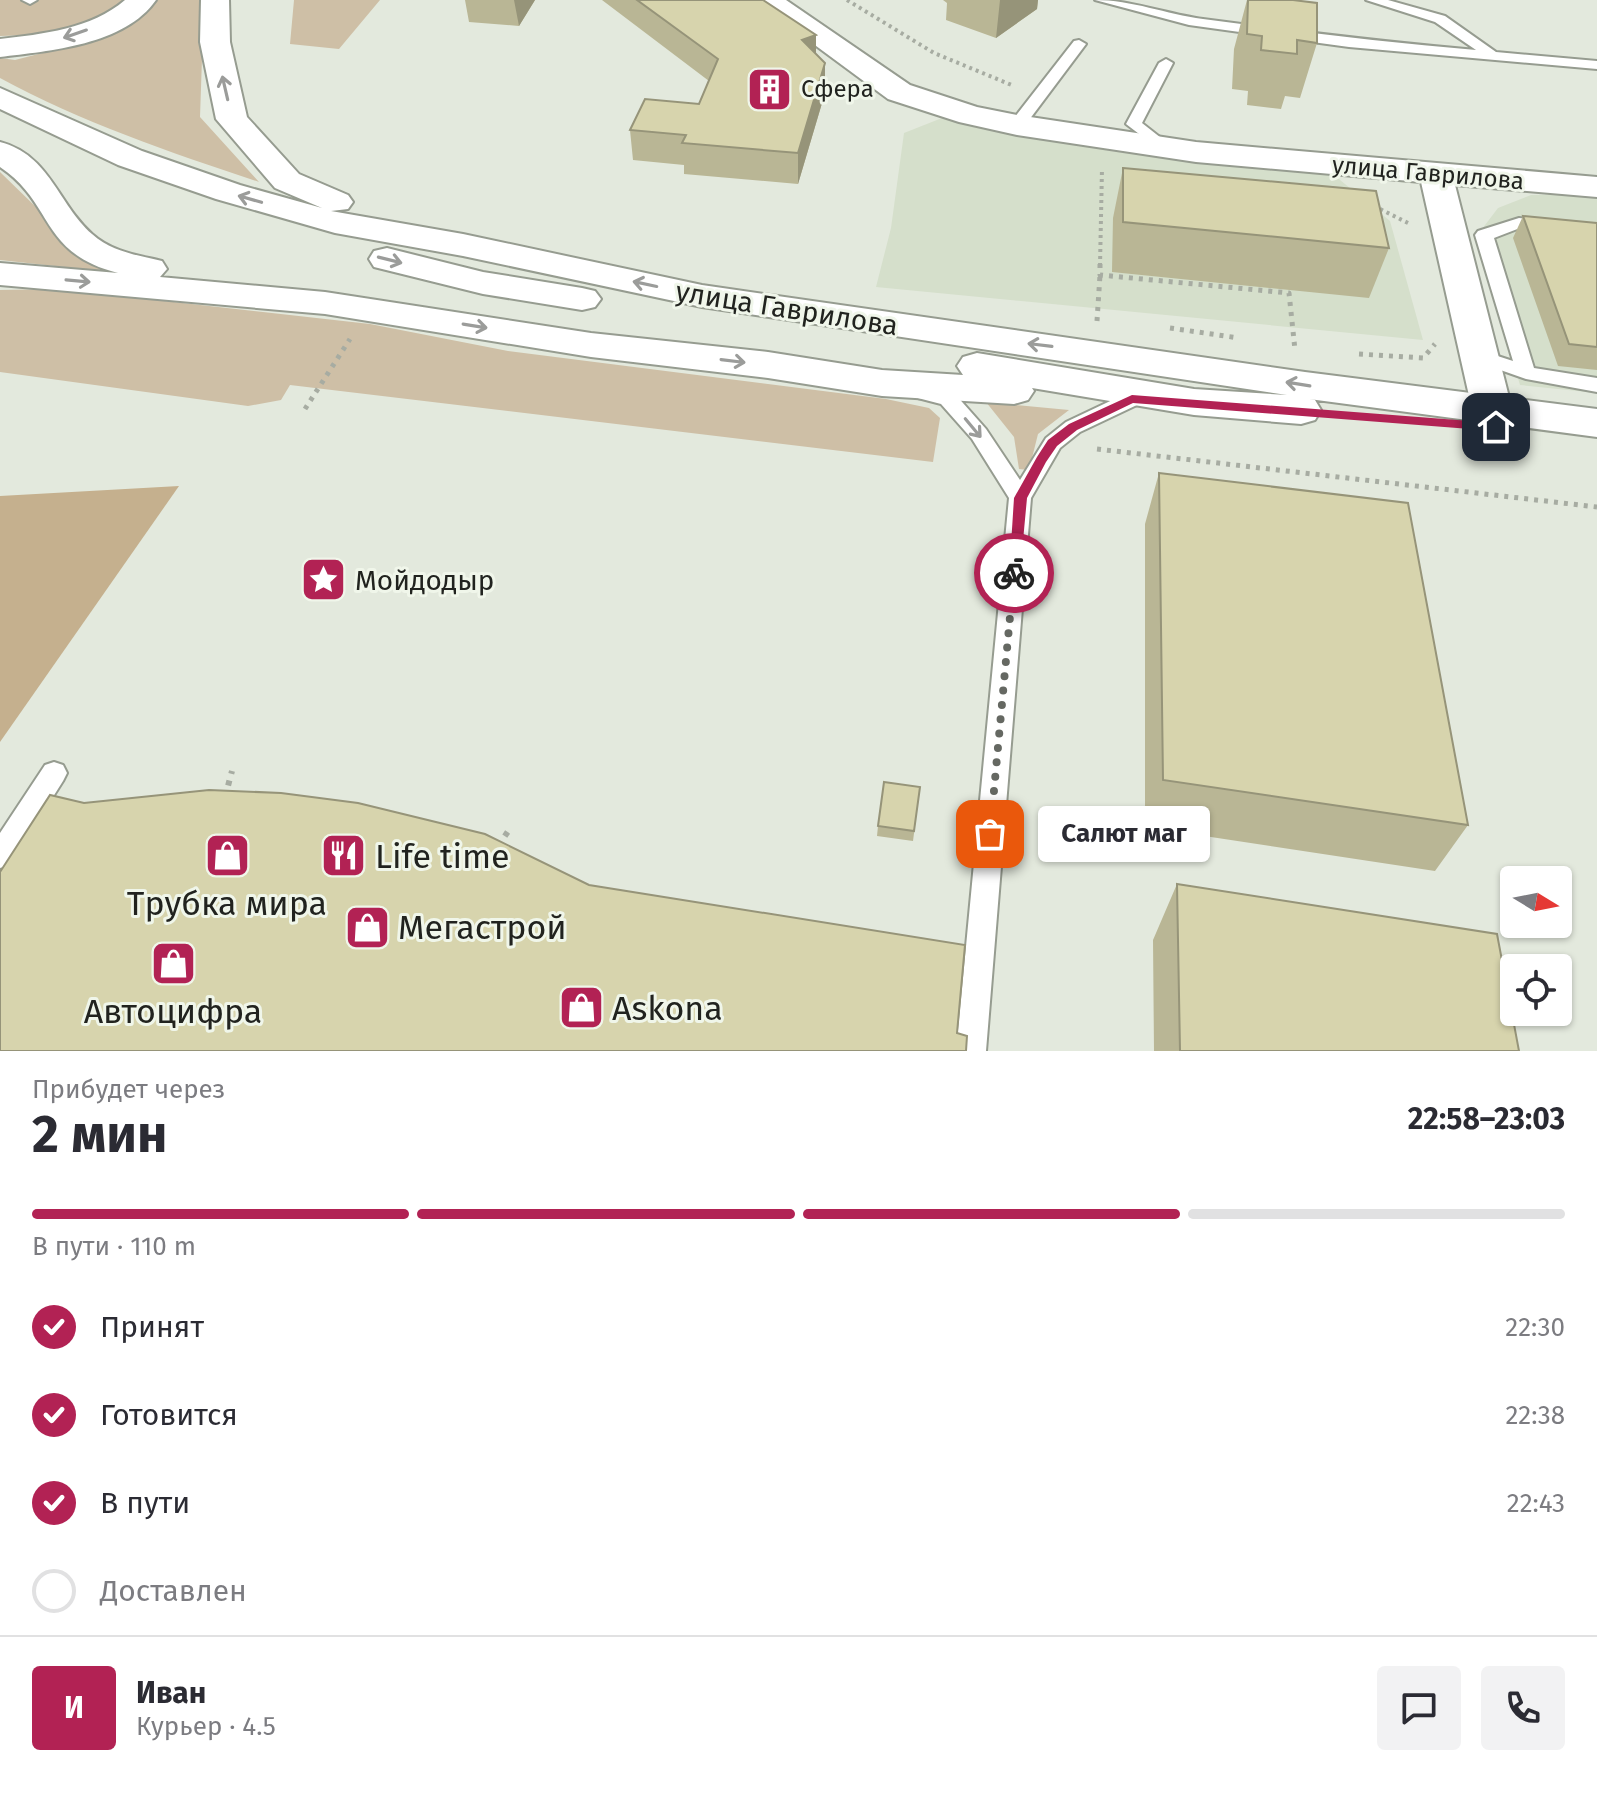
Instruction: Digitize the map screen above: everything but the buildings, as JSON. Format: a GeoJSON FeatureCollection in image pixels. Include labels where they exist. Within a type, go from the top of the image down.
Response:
{"type":"FeatureCollection","features":[{"type":"Feature","properties":{"kind":"main road"},"geometry":{"type":"LineString","coordinates":[[0,48],[66,38],[108,22],[142,0]]}},
{"type":"Feature","properties":{"kind":"main road"},"geometry":{"type":"LineString","coordinates":[[215,0],[215,42],[232,119],[287,181],[323,198],[463,245]]}},
{"type":"Feature","properties":{"kind":"main road","name":"улица Гаврилова"},"geometry":{"type":"LineString","coordinates":[[768,0],[899,92],[946,109],[1017,125],[1164,148],[1597,187]]}},
{"type":"Feature","properties":{"kind":"main road","name":"улица Гаврилова"},"geometry":{"type":"LineString","coordinates":[[0,97],[130,158],[228,192],[335,223],[463,245],[702,296],[1305,385],[1597,423]]}},
{"type":"Feature","properties":{"kind":"main road","name":"улица Гаврилова"},"geometry":{"type":"LineString","coordinates":[[0,126],[100,177],[226,217],[483,283],[1194,402],[1597,435]]}},
{"type":"Feature","properties":{"kind":"main road"},"geometry":{"type":"LineString","coordinates":[[0,152],[34,177],[71,233],[99,255],[129,266],[237,281],[325,303]]}},
{"type":"Feature","properties":{"kind":"main road"},"geometry":{"type":"LineString","coordinates":[[1436,174],[1492,409]]}},
{"type":"Feature","properties":{"kind":"main road"},"geometry":{"type":"LineString","coordinates":[[0,274],[325,303],[591,345],[768,365],[882,383],[1194,402]]}},
{"type":"Feature","properties":{"kind":"lane"},"geometry":{"type":"LineString","coordinates":[[1102,0],[1186,26],[1256,23],[1349,43],[1597,65]]}},
{"type":"Feature","properties":{"kind":"lane"},"geometry":{"type":"LineString","coordinates":[[1373,0],[1440,19],[1494,56]]}},
{"type":"Feature","properties":{"kind":"lane"},"geometry":{"type":"LineString","coordinates":[[1017,125],[1079,44]]}},
{"type":"Feature","properties":{"kind":"lane"},"geometry":{"type":"LineString","coordinates":[[1164,148],[1134,124],[1166,63]]}},
{"type":"Feature","properties":{"kind":"lane"},"geometry":{"type":"LineString","coordinates":[[1526,373],[1484,235],[1519,223],[1597,231]]}},
{"type":"Feature","properties":{"kind":"lane"},"geometry":{"type":"LineString","coordinates":[[1479,356],[1526,373],[1597,385]]}},
{"type":"Feature","properties":{"kind":"lane"},"geometry":{"type":"LineString","coordinates":[[882,383],[948,399],[979,434],[1020,498]]}},
{"type":"Feature","properties":{"kind":"lane"},"geometry":{"type":"LineString","coordinates":[[971,1051],[1020,498],[1053,443],[1073,427],[1132,399]]}},
{"type":"Feature","properties":{"kind":"lane"},"geometry":{"type":"LineString","coordinates":[[0,856],[54,773]]}},
{"type":"Feature","properties":{"kind":"path"},"geometry":{"type":"LineString","coordinates":[[847,0],[934,53],[1040,97]]}},
{"type":"Feature","properties":{"kind":"path"},"geometry":{"type":"LineString","coordinates":[[1097,321],[1103,139]]}},
{"type":"Feature","properties":{"kind":"path"},"geometry":{"type":"LineString","coordinates":[[1372,205],[1412,225]]}},
{"type":"Feature","properties":{"kind":"path"},"geometry":{"type":"LineString","coordinates":[[1100,275],[1289,293],[1295,351]]}},
{"type":"Feature","properties":{"kind":"path"},"geometry":{"type":"LineString","coordinates":[[1082,320],[1112,323]]}},
{"type":"Feature","properties":{"kind":"path"},"geometry":{"type":"LineString","coordinates":[[1155,327],[1214,332],[1241,338]]}},
{"type":"Feature","properties":{"kind":"path"},"geometry":{"type":"LineString","coordinates":[[305,409],[350,337]]}},
{"type":"Feature","properties":{"kind":"path"},"geometry":{"type":"LineString","coordinates":[[1352,354],[1423,358],[1437,342]]}},
{"type":"Feature","properties":{"kind":"path"},"geometry":{"type":"LineString","coordinates":[[1281,348],[1309,352]]}},
{"type":"Feature","properties":{"kind":"path"},"geometry":{"type":"LineString","coordinates":[[221,810],[232,771]]}},
{"type":"Feature","properties":{"kind":"path"},"geometry":{"type":"LineString","coordinates":[[492,854],[511,827]]}},
{"type":"Feature","properties":{"kind":"shaded area"},"geometry":{"type":"Polygon","coordinates":[[[0,0],[129,0],[117,10],[86,24],[50,32],[0,36],[0,0]]]}},
{"type":"Feature","properties":{"kind":"shaded area"},"geometry":{"type":"Polygon","coordinates":[[[154,0],[204,0],[200,117],[259,182],[95,123],[0,78],[0,58],[15,60],[93,40],[154,0]]]}},
{"type":"Feature","properties":{"kind":"shaded area"},"geometry":{"type":"Polygon","coordinates":[[[294,0],[380,0],[339,49],[290,44],[294,0]]]}},
{"type":"Feature","properties":{"kind":"shaded area"},"geometry":{"type":"Polygon","coordinates":[[[942,118],[1111,151],[1334,175],[1390,221],[1423,340],[876,287],[891,228],[904,133],[942,118]]]}},
{"type":"Feature","properties":{"kind":"shaded area"},"geometry":{"type":"Polygon","coordinates":[[[0,172],[38,209],[69,250],[128,274],[0,260],[0,172]]]}},
{"type":"Feature","properties":{"kind":"shaded area"},"geometry":{"type":"Polygon","coordinates":[[[1531,195],[1597,196],[1597,393],[1520,385],[1479,246],[1482,229],[1498,208],[1531,195]]]}},
{"type":"Feature","properties":{"kind":"shaded area"},"geometry":{"type":"Polygon","coordinates":[[[58,289],[370,324],[508,351],[886,399],[929,408],[940,418],[933,462],[290,385],[281,400],[248,406],[0,372],[0,290],[58,289]]]}},
{"type":"Feature","properties":{"kind":"shaded area"},"geometry":{"type":"Polygon","coordinates":[[[986,402],[1069,410],[1038,434],[1029,470],[1019,469],[1014,437],[986,402]]]}},
{"type":"Feature","properties":{"kind":"shaded area"},"geometry":{"type":"Polygon","coordinates":[[[179,486],[0,742],[0,496],[179,486]]]}},
{"type":"Feature","properties":{"kind":"way so far"},"geometry":{"type":"LineString","coordinates":[[990,834],[1014,573]]}},
{"type":"Feature","properties":{"kind":"place","name":"Сфера"},"geometry":{"type":"Point","coordinates":[770,89]}},
{"type":"Feature","properties":{"kind":"place","name":"Мойдодыр"},"geometry":{"type":"Point","coordinates":[324,580]}},
{"type":"Feature","properties":{"kind":"place","name":"Салют маг"},"geometry":{"type":"Point","coordinates":[990,834]}},
{"type":"Feature","properties":{"kind":"place","name":"Трубка мира"},"geometry":{"type":"Point","coordinates":[227,855]}},
{"type":"Feature","properties":{"kind":"place","name":"Life time"},"geometry":{"type":"Point","coordinates":[344,856]}},
{"type":"Feature","properties":{"kind":"place","name":"Мегастрой"},"geometry":{"type":"Point","coordinates":[367,927]}},
{"type":"Feature","properties":{"kind":"place","name":"Автоцифра"},"geometry":{"type":"Point","coordinates":[173,963]}},
{"type":"Feature","properties":{"kind":"place","name":"Askona"},"geometry":{"type":"Point","coordinates":[581,1008]}},
{"type":"Feature","properties":{"kind":"route"},"geometry":{"type":"LineString","coordinates":[[1014,573],[1020,498],[1041,460],[1053,443],[1073,427],[1132,399],[1496,427]]}}]}
